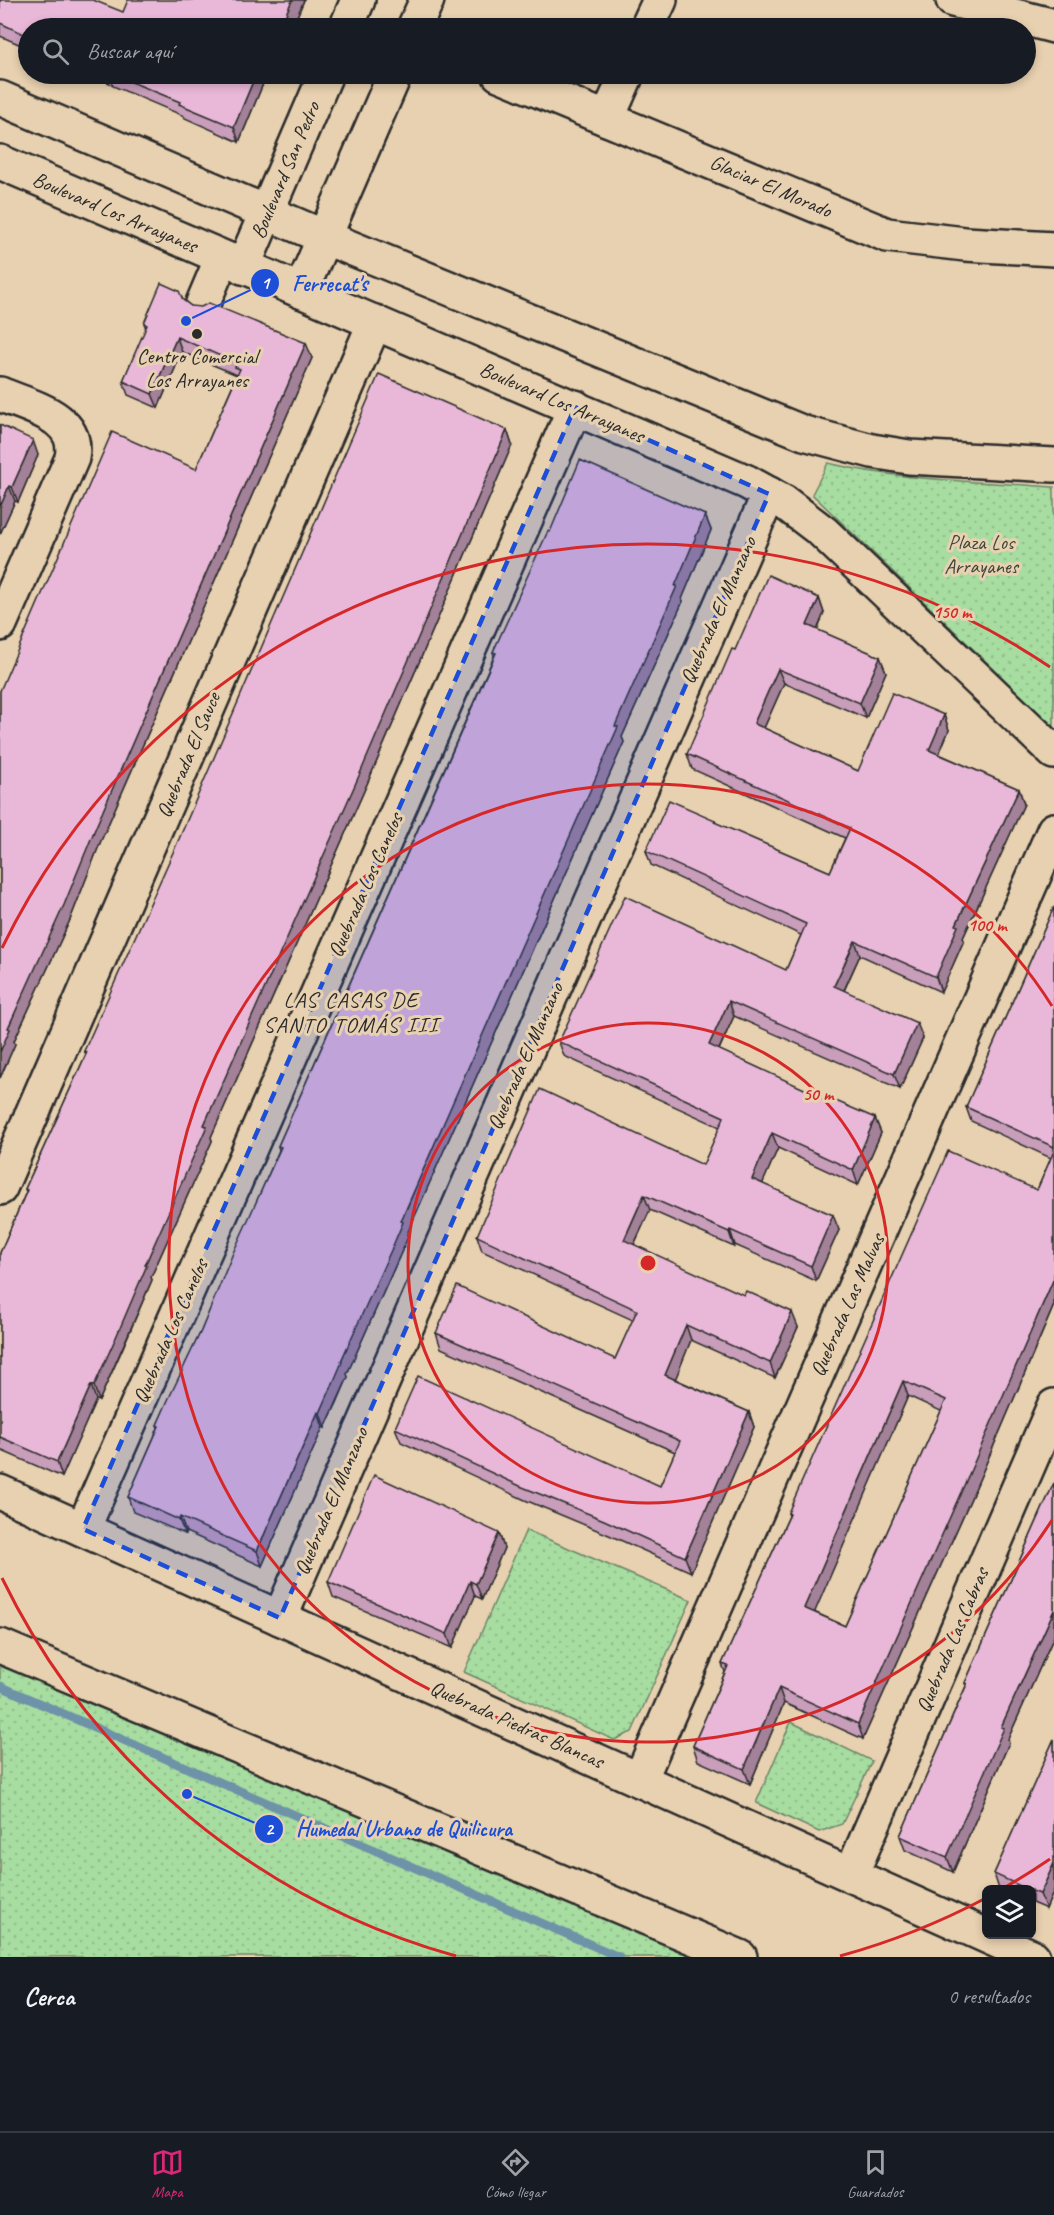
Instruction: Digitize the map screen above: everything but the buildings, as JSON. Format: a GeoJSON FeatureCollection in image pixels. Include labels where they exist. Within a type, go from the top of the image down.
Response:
{"type":"FeatureCollection","features":[{"type":"Feature","properties":{"kind":"street"},"geometry":{"type":"LineString","coordinates":[[350,18],[358,0]]}},
{"type":"Feature","properties":{"kind":"street"},"geometry":{"type":"LineString","coordinates":[[419,18],[427,0]]}},
{"type":"Feature","properties":{"kind":"street"},"geometry":{"type":"LineString","coordinates":[[652,18],[660,0]]}},
{"type":"Feature","properties":{"kind":"street"},"geometry":{"type":"LineString","coordinates":[[953,0],[1023,18]]}},
{"type":"Feature","properties":{"kind":"street"},"geometry":{"type":"LineString","coordinates":[[1036,21],[1054,26]]}},
{"type":"Feature","properties":{"kind":"street","name":"Boulevard San Pedro"},"geometry":{"type":"LineString","coordinates":[[203,303],[266,213],[322,84]]}},
{"type":"Feature","properties":{"kind":"street"},"geometry":{"type":"LineString","coordinates":[[301,291],[391,84]]}},
{"type":"Feature","properties":{"kind":"street","name":"Glaciar El Morado"},"geometry":{"type":"LineString","coordinates":[[524,84],[887,235],[964,244],[1054,249]]}},
{"type":"Feature","properties":{"kind":"street"},"geometry":{"type":"LineString","coordinates":[[607,118],[622,84]]}},
{"type":"Feature","properties":{"kind":"street"},"geometry":{"type":"LineString","coordinates":[[0,98],[266,213],[804,433],[872,451],[909,457],[1054,465]]}},
{"type":"Feature","properties":{"kind":"street","name":"Boulevard Los Arrayanes"},"geometry":{"type":"LineString","coordinates":[[0,162],[574,407],[747,482],[769,494],[785,503],[823,532],[1054,752]]}},
{"type":"Feature","properties":{"kind":"street","name":"Quebrada El Sauce"},"geometry":{"type":"LineString","coordinates":[[0,1188],[375,322]]}},
{"type":"Feature","properties":{"kind":"street"},"geometry":{"type":"LineString","coordinates":[[0,394],[62,422],[71,434],[74,449],[1,620]]}},
{"type":"Feature","properties":{"kind":"street","name":"Quebrada Los Canelos"},"geometry":{"type":"LineString","coordinates":[[83,1529],[574,407]]}},
{"type":"Feature","properties":{"kind":"street","name":"Quebrada El Manzano"},"geometry":{"type":"LineString","coordinates":[[280,1618],[769,494]]}},
{"type":"Feature","properties":{"kind":"street","name":"Quebrada Las Malvas"},"geometry":{"type":"LineString","coordinates":[[640,1780],[1054,830]]}},
{"type":"Feature","properties":{"kind":"street","name":"Quebrada Las Cabras"},"geometry":{"type":"LineString","coordinates":[[851,1875],[1054,1406]]}},
{"type":"Feature","properties":{"kind":"street","name":"Quebrada Piedras Blancas"},"geometry":{"type":"LineString","coordinates":[[0,1492],[1033,1957]]}},
{"type":"Feature","properties":{"kind":"street"},"geometry":{"type":"LineString","coordinates":[[0,1646],[740,1957]]}},
{"type":"Feature","properties":{"kind":"highlighted area"},"geometry":{"type":"Polygon","coordinates":[[[575,407],[769,494],[280,1618],[83,1529],[575,407]]]}},
{"type":"Feature","properties":{"kind":"green space","name":"Plaza Los Arrayanes"},"geometry":{"type":"Polygon","coordinates":[[[828,463],[912,477],[1054,487],[1054,727],[812,494],[828,463]]]}},
{"type":"Feature","properties":{"kind":"green space"},"geometry":{"type":"Polygon","coordinates":[[[526,1530],[691,1600],[632,1732],[614,1740],[464,1672],[526,1530]]]}},
{"type":"Feature","properties":{"kind":"green space"},"geometry":{"type":"Polygon","coordinates":[[[0,1631],[747,1957],[0,1957],[0,1631]]]}},
{"type":"Feature","properties":{"kind":"green space"},"geometry":{"type":"Polygon","coordinates":[[[791,1722],[872,1761],[842,1824],[819,1832],[756,1803],[791,1722]]]}},
{"type":"Feature","properties":{"kind":"waterway"},"geometry":{"type":"LineString","coordinates":[[0,1686],[619,1957]]}},
{"type":"Feature","properties":{"kind":"place","name":"Ferrecat's"},"geometry":{"type":"Point","coordinates":[186,321]}},
{"type":"Feature","properties":{"kind":"place","name":"Centro Comercial Los Arrayanes"},"geometry":{"type":"Point","coordinates":[197,334]}},
{"type":"Feature","properties":{"kind":"place","name":"Humedal Urbano de Quilicura"},"geometry":{"type":"Point","coordinates":[187,1794]}},
{"type":"Feature","properties":{"kind":"district","name":"LAS CASAS DE SANTO TOMÁS III"},"geometry":{"type":"Point","coordinates":[351,1012]}}]}
